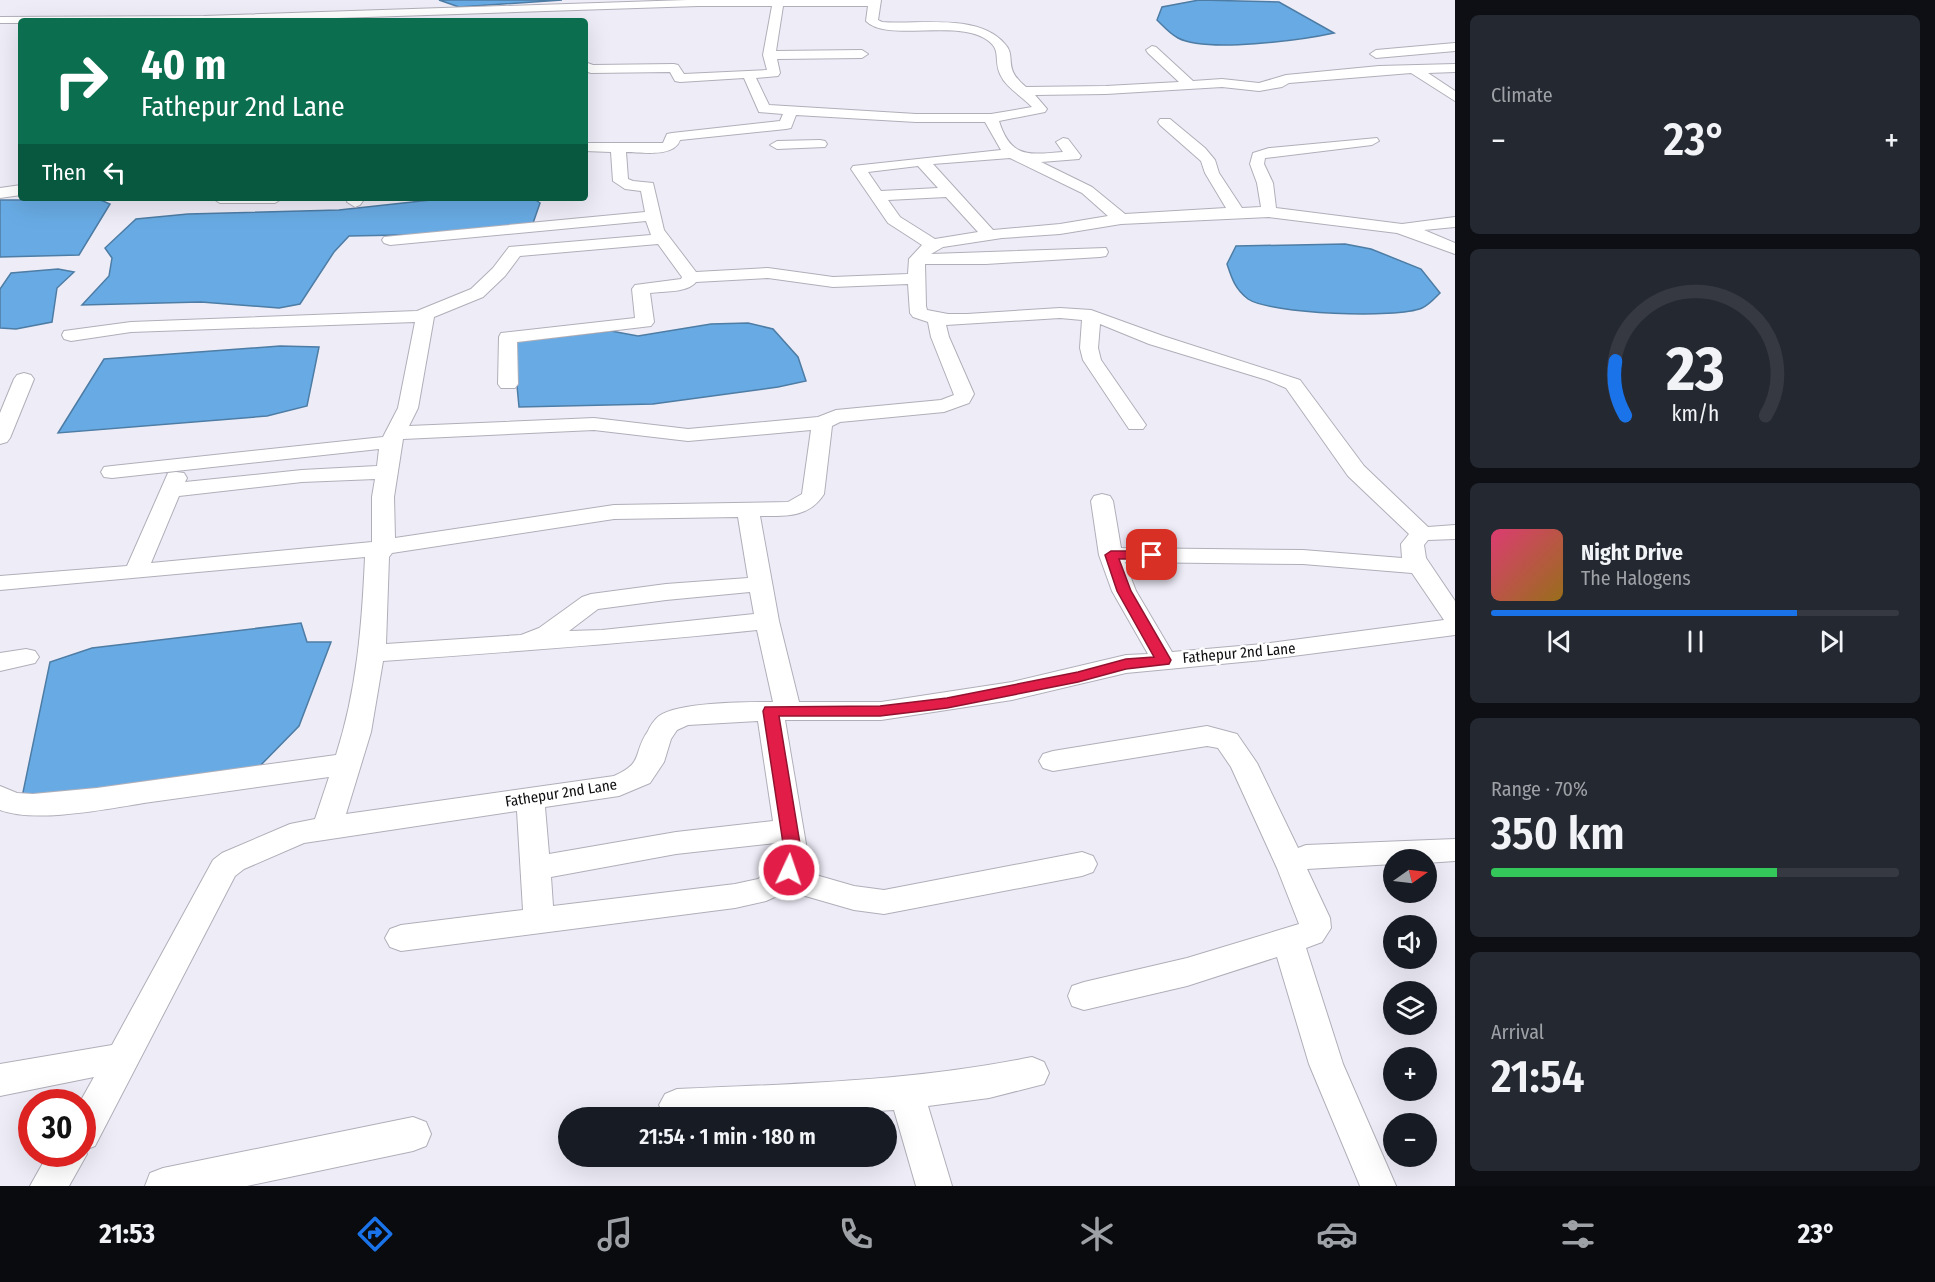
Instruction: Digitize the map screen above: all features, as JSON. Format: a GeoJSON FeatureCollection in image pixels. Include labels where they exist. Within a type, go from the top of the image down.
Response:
{"type":"FeatureCollection","features":[{"type":"Feature","properties":{"kind":"street"},"geometry":{"type":"LineString","coordinates":[[309,15],[318,0]]}},
{"type":"Feature","properties":{"kind":"street"},"geometry":{"type":"LineString","coordinates":[[247,18],[309,15],[439,16],[779,1],[875,1],[868,44]]}},
{"type":"Feature","properties":{"kind":"street"},"geometry":{"type":"LineString","coordinates":[[588,68],[675,68],[680,78],[774,72],[769,55],[770,35],[779,1]]}},
{"type":"Feature","properties":{"kind":"street"},"geometry":{"type":"LineString","coordinates":[[131,18],[139,7]]}},
{"type":"Feature","properties":{"kind":"street"},"geometry":{"type":"LineString","coordinates":[[581,8],[583,18]]}},
{"type":"Feature","properties":{"kind":"street"},"geometry":{"type":"LineString","coordinates":[[0,20],[18,20]]}},
{"type":"Feature","properties":{"kind":"street"},"geometry":{"type":"LineString","coordinates":[[748,74],[764,109],[916,118],[991,118],[1040,109],[1006,75],[1002,47],[983,31],[958,27],[868,44],[769,55]]}},
{"type":"Feature","properties":{"kind":"street"},"geometry":{"type":"LineString","coordinates":[[1376,54],[1455,47]]}},
{"type":"Feature","properties":{"kind":"street"},"geometry":{"type":"LineString","coordinates":[[1152,50],[1191,86]]}},
{"type":"Feature","properties":{"kind":"street"},"geometry":{"type":"LineString","coordinates":[[1024,92],[1222,83],[1259,87],[1302,77],[1455,68]]}},
{"type":"Feature","properties":{"kind":"street"},"geometry":{"type":"LineString","coordinates":[[1414,69],[1455,97]]}},
{"type":"Feature","properties":{"kind":"street"},"geometry":{"type":"LineString","coordinates":[[588,147],[667,147],[673,142],[672,137],[786,125],[791,111]]}},
{"type":"Feature","properties":{"kind":"street"},"geometry":{"type":"LineString","coordinates":[[991,118],[991,124],[1017,155],[1087,190],[1121,219]]}},
{"type":"Feature","properties":{"kind":"street"},"geometry":{"type":"LineString","coordinates":[[1165,122],[1208,160],[1212,173],[1237,213]]}},
{"type":"Feature","properties":{"kind":"street"},"geometry":{"type":"LineString","coordinates":[[771,127],[778,148],[820,144]]}},
{"type":"Feature","properties":{"kind":"street"},"geometry":{"type":"LineString","coordinates":[[1269,212],[1265,183],[1257,164],[1258,156],[1269,152],[1372,141]]}},
{"type":"Feature","properties":{"kind":"street"},"geometry":{"type":"LineString","coordinates":[[933,245],[894,220],[858,169],[922,161],[1017,155],[1074,156],[1063,142]]}},
{"type":"Feature","properties":{"kind":"street"},"geometry":{"type":"LineString","coordinates":[[618,148],[621,181],[630,186],[648,186],[656,230],[691,277]]}},
{"type":"Feature","properties":{"kind":"street"},"geometry":{"type":"LineString","coordinates":[[922,161],[989,235]]}},
{"type":"Feature","properties":{"kind":"street"},"geometry":{"type":"LineString","coordinates":[[0,193],[18,190]]}},
{"type":"Feature","properties":{"kind":"street"},"geometry":{"type":"LineString","coordinates":[[877,196],[951,192]]}},
{"type":"Feature","properties":{"kind":"street"},"geometry":{"type":"LineString","coordinates":[[1422,534],[1356,471],[1293,384],[1157,340],[1092,315],[1061,313],[936,319],[920,313],[916,279],[917,259],[933,245],[989,235],[1121,219],[1269,212],[1397,228],[1414,232],[1455,249]]}},
{"type":"Feature","properties":{"kind":"street"},"geometry":{"type":"LineString","coordinates":[[390,240],[652,216]]}},
{"type":"Feature","properties":{"kind":"street"},"geometry":{"type":"LineString","coordinates":[[1397,228],[1455,222]]}},
{"type":"Feature","properties":{"kind":"street"},"geometry":{"type":"LineString","coordinates":[[71,335],[131,327],[322,322],[421,316],[477,293],[499,272],[515,251],[661,239]]}},
{"type":"Feature","properties":{"kind":"street"},"geometry":{"type":"LineString","coordinates":[[917,259],[986,259],[1100,252]]}},
{"type":"Feature","properties":{"kind":"street"},"geometry":{"type":"LineString","coordinates":[[508,384],[508,337],[645,322],[641,290],[686,283],[691,277],[768,273],[833,282],[916,279]]}},
{"type":"Feature","properties":{"kind":"street"},"geometry":{"type":"LineString","coordinates":[[1092,315],[1089,323],[1092,360],[1136,425]]}},
{"type":"Feature","properties":{"kind":"street"},"geometry":{"type":"LineString","coordinates":[[327,828],[357,732],[374,638],[377,556],[384,548],[383,497],[386,472],[392,438],[405,417],[409,402],[412,378],[425,323],[425,318],[421,316]]}},
{"type":"Feature","properties":{"kind":"street"},"geometry":{"type":"LineString","coordinates":[[112,472],[392,438],[594,424],[688,435],[822,423],[836,416],[944,406],[962,399],[964,394],[940,337],[936,319]]}},
{"type":"Feature","properties":{"kind":"street"},"geometry":{"type":"LineString","coordinates":[[0,438],[24,379]]}},
{"type":"Feature","properties":{"kind":"street"},"geometry":{"type":"LineString","coordinates":[[0,582],[136,572],[384,548],[614,513],[788,509],[809,502],[813,494],[822,423]]}},
{"type":"Feature","properties":{"kind":"street"},"geometry":{"type":"LineString","coordinates":[[136,572],[181,464]]}},
{"type":"Feature","properties":{"kind":"street"},"geometry":{"type":"LineString","coordinates":[[170,490],[302,476],[386,472]]}},
{"type":"Feature","properties":{"kind":"street"},"geometry":{"type":"LineString","coordinates":[[1102,501],[1111,555],[1124,591],[1164,660]]}},
{"type":"Feature","properties":{"kind":"street"},"geometry":{"type":"LineString","coordinates":[[401,938],[735,896],[763,890],[784,878],[792,861],[779,711],[767,621],[748,510]]}},
{"type":"Feature","properties":{"kind":"street"},"geometry":{"type":"LineString","coordinates":[[1455,532],[1422,534],[1412,544],[1414,558],[1455,619]]}},
{"type":"Feature","properties":{"kind":"street"},"geometry":{"type":"LineString","coordinates":[[1111,555],[1303,557],[1419,566]]}},
{"type":"Feature","properties":{"kind":"street"},"geometry":{"type":"LineString","coordinates":[[537,640],[591,602],[666,592],[761,584]]}},
{"type":"Feature","properties":{"kind":"street"},"geometry":{"type":"LineString","coordinates":[[371,653],[537,640],[602,638],[767,621]]}},
{"type":"Feature","properties":{"kind":"street","name":"Fathepur 2nd Lane"},"geometry":{"type":"LineString","coordinates":[[96,1107],[224,868],[234,861],[271,846],[281,838],[300,832],[618,786],[640,776],[650,762],[658,736],[668,723],[685,716],[779,711],[880,711],[947,703],[1078,677],[1126,664],[1263,652],[1455,627]]}},
{"type":"Feature","properties":{"kind":"street"},"geometry":{"type":"LineString","coordinates":[[0,662],[26,657]]}},
{"type":"Feature","properties":{"kind":"street"},"geometry":{"type":"LineString","coordinates":[[1053,761],[1207,736],[1227,741],[1243,763],[1292,868],[1316,928],[1311,933],[1288,942],[1187,972],[1084,996]]}},
{"type":"Feature","properties":{"kind":"street"},"geometry":{"type":"LineString","coordinates":[[0,796],[12,803],[33,805],[97,799],[347,764]]}},
{"type":"Feature","properties":{"kind":"street"},"geometry":{"type":"LineString","coordinates":[[530,799],[539,919]]}},
{"type":"Feature","properties":{"kind":"street"},"geometry":{"type":"LineString","coordinates":[[535,868],[676,843],[789,830]]}},
{"type":"Feature","properties":{"kind":"street"},"geometry":{"type":"LineString","coordinates":[[1292,868],[1294,862],[1306,857],[1455,850]]}},
{"type":"Feature","properties":{"kind":"street"},"geometry":{"type":"LineString","coordinates":[[784,878],[854,898],[884,902],[1082,864]]}},
{"type":"Feature","properties":{"kind":"street"},"geometry":{"type":"LineString","coordinates":[[1288,942],[1326,1064],[1378,1186]]}},
{"type":"Feature","properties":{"kind":"street"},"geometry":{"type":"LineString","coordinates":[[0,1080],[102,1060],[121,1060]]}},
{"type":"Feature","properties":{"kind":"street"},"geometry":{"type":"LineString","coordinates":[[677,1105],[906,1092],[1004,1080],[1032,1073]]}},
{"type":"Feature","properties":{"kind":"street"},"geometry":{"type":"LineString","coordinates":[[906,1092],[934,1186]]}},
{"type":"Feature","properties":{"kind":"street"},"geometry":{"type":"LineString","coordinates":[[163,1186],[412,1134]]}},
{"type":"Feature","properties":{"kind":"street"},"geometry":{"type":"LineString","coordinates":[[48,1186],[60,1167]]}},
{"type":"Feature","properties":{"kind":"water"},"geometry":{"type":"Polygon","coordinates":[[[439,0],[562,0],[459,7],[439,0]]]}},
{"type":"Feature","properties":{"kind":"water"},"geometry":{"type":"Polygon","coordinates":[[[1199,0],[1279,2],[1334,33],[1278,42],[1210,45],[1178,38],[1157,20],[1162,7],[1199,0]]]}},
{"type":"Feature","properties":{"kind":"water"},"geometry":{"type":"Polygon","coordinates":[[[0,200],[103,201],[110,204],[79,255],[0,257],[0,200]]]}},
{"type":"Feature","properties":{"kind":"water"},"geometry":{"type":"Polygon","coordinates":[[[422,201],[537,201],[540,203],[532,226],[451,234],[349,236],[334,252],[300,304],[279,308],[201,302],[82,305],[109,276],[112,258],[105,248],[136,219],[188,214],[339,210],[422,201]]]}},
{"type":"Feature","properties":{"kind":"water"},"geometry":{"type":"Polygon","coordinates":[[[1345,244],[1371,249],[1421,269],[1440,293],[1425,307],[1387,313],[1334,313],[1281,308],[1248,299],[1232,279],[1227,264],[1236,246],[1345,244]]]}},
{"type":"Feature","properties":{"kind":"water"},"geometry":{"type":"Polygon","coordinates":[[[58,269],[74,272],[57,288],[52,322],[16,329],[0,328],[0,289],[11,273],[58,269]]]}},
{"type":"Feature","properties":{"kind":"water"},"geometry":{"type":"Polygon","coordinates":[[[748,323],[773,329],[798,357],[806,381],[653,404],[519,407],[513,342],[611,331],[638,336],[711,324],[748,323]]]}},
{"type":"Feature","properties":{"kind":"water"},"geometry":{"type":"Polygon","coordinates":[[[280,346],[319,347],[307,406],[267,416],[58,433],[104,359],[280,346]]]}},
{"type":"Feature","properties":{"kind":"water"},"geometry":{"type":"Polygon","coordinates":[[[301,623],[307,642],[331,642],[299,726],[256,770],[21,802],[50,662],[92,648],[301,623]]]}},
{"type":"Feature","properties":{"kind":"route"},"geometry":{"type":"LineString","coordinates":[[789,870],[792,850],[770,711],[880,711],[947,703],[1078,677],[1126,664],[1164,660],[1124,591],[1111,555],[1152,555]]}}]}
